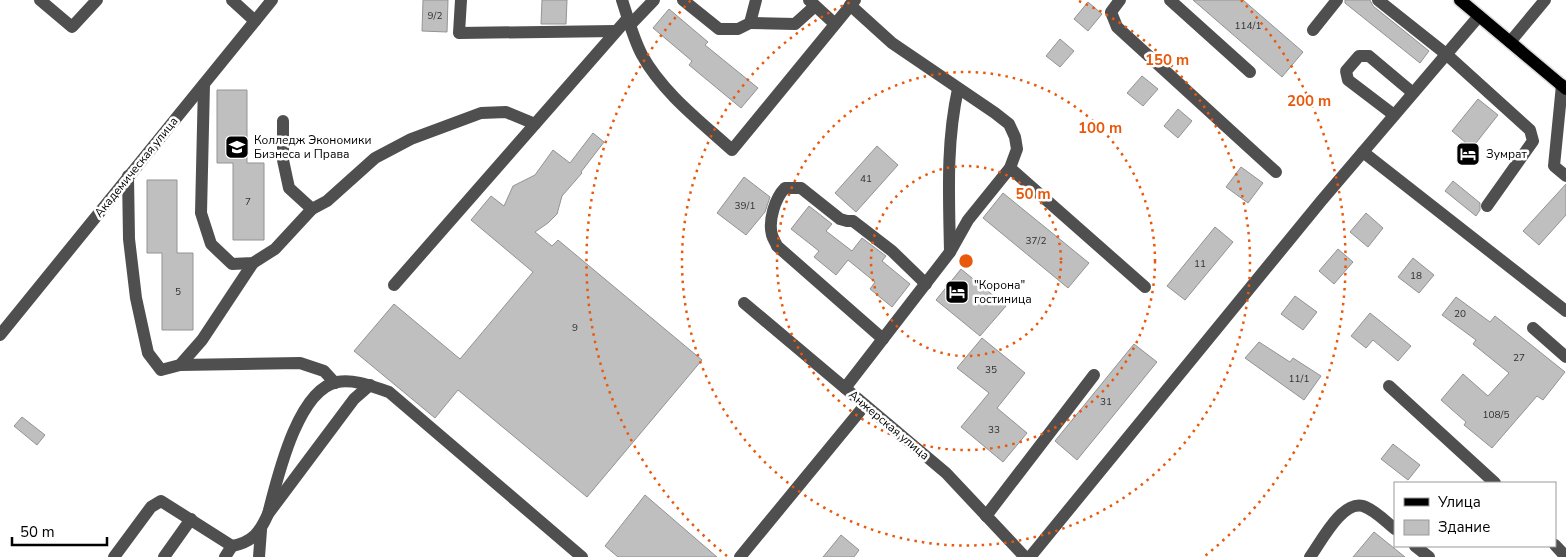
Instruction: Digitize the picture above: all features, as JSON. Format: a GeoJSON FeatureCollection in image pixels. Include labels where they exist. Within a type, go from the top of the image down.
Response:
{"type":"FeatureCollection","features":[{"type":"Feature","properties":{"kind":"main road"},"geometry":{"type":"LineString","coordinates":[[1460,0],[1564,87]]}},
{"type":"Feature","properties":{"kind":"street"},"geometry":{"type":"LineString","coordinates":[[40,0],[72,27],[97,0]]}},
{"type":"Feature","properties":{"kind":"street"},"geometry":{"type":"LineString","coordinates":[[232,0],[255,21]]}},
{"type":"Feature","properties":{"kind":"street","name":"Академическая улица"},"geometry":{"type":"LineString","coordinates":[[0,335],[272,0]]}},
{"type":"Feature","properties":{"kind":"street"},"geometry":{"type":"LineString","coordinates":[[460,0],[459,33],[616,31]]}},
{"type":"Feature","properties":{"kind":"street"},"geometry":{"type":"LineString","coordinates":[[622,0],[642,54],[657,76],[681,104],[732,150],[853,3],[892,43],[996,113],[1008,124],[1016,138],[1017,149],[1010,168],[968,220],[950,252],[846,388]]}},
{"type":"Feature","properties":{"kind":"street"},"geometry":{"type":"LineString","coordinates":[[394,285],[616,31],[654,0]]}},
{"type":"Feature","properties":{"kind":"street"},"geometry":{"type":"LineString","coordinates":[[683,0],[719,29],[738,29],[750,23],[795,24],[812,3],[835,24]]}},
{"type":"Feature","properties":{"kind":"street"},"geometry":{"type":"LineString","coordinates":[[750,23],[756,0]]}},
{"type":"Feature","properties":{"kind":"street"},"geometry":{"type":"LineString","coordinates":[[1120,0],[1111,12],[1117,27],[1276,172]]}},
{"type":"Feature","properties":{"kind":"street"},"geometry":{"type":"LineString","coordinates":[[1170,0],[1250,72]]}},
{"type":"Feature","properties":{"kind":"street"},"geometry":{"type":"LineString","coordinates":[[1312,30],[1337,0]]}},
{"type":"Feature","properties":{"kind":"street"},"geometry":{"type":"LineString","coordinates":[[1378,0],[1446,54],[1530,130],[1533,142],[1487,206]]}},
{"type":"Feature","properties":{"kind":"street"},"geometry":{"type":"LineString","coordinates":[[1510,42],[1544,0]]}},
{"type":"Feature","properties":{"kind":"street"},"geometry":{"type":"LineString","coordinates":[[1030,557],[1363,152],[1479,16]]}},
{"type":"Feature","properties":{"kind":"street"},"geometry":{"type":"LineString","coordinates":[[1394,115],[1348,80],[1346,71],[1359,56],[1369,56],[1413,93]]}},
{"type":"Feature","properties":{"kind":"street"},"geometry":{"type":"LineString","coordinates":[[204,84],[202,213],[211,244],[232,264],[253,262],[275,249],[312,209],[327,201],[375,158],[412,139],[481,113],[506,112],[535,124]]}},
{"type":"Feature","properties":{"kind":"street"},"geometry":{"type":"LineString","coordinates":[[1564,87],[1554,166],[1566,176]]}},
{"type":"Feature","properties":{"kind":"street"},"geometry":{"type":"LineString","coordinates":[[950,252],[950,140],[958,89]]}},
{"type":"Feature","properties":{"kind":"street"},"geometry":{"type":"LineString","coordinates":[[283,121],[283,160],[289,188],[312,209]]}},
{"type":"Feature","properties":{"kind":"street"},"geometry":{"type":"LineString","coordinates":[[1363,152],[1566,311]]}},
{"type":"Feature","properties":{"kind":"street"},"geometry":{"type":"LineString","coordinates":[[1010,168],[1145,287]]}},
{"type":"Feature","properties":{"kind":"street"},"geometry":{"type":"LineString","coordinates":[[128,176],[129,239],[136,298],[148,353],[161,370],[180,365],[300,364],[324,371],[335,383]]}},
{"type":"Feature","properties":{"kind":"street"},"geometry":{"type":"LineString","coordinates":[[883,339],[777,246],[771,234],[772,218],[780,194],[785,188],[801,188],[840,219],[847,222],[853,221],[892,251],[926,284]]}},
{"type":"Feature","properties":{"kind":"street"},"geometry":{"type":"LineString","coordinates":[[180,365],[202,340],[253,262]]}},
{"type":"Feature","properties":{"kind":"street","name":"Анжерская улица"},"geometry":{"type":"LineString","coordinates":[[744,303],[946,472],[1025,557]]}},
{"type":"Feature","properties":{"kind":"street"},"geometry":{"type":"LineString","coordinates":[[1534,328],[1566,357]]}},
{"type":"Feature","properties":{"kind":"street"},"geometry":{"type":"LineString","coordinates":[[986,516],[1094,375]]}},
{"type":"Feature","properties":{"kind":"street"},"geometry":{"type":"LineString","coordinates":[[268,514],[282,463],[299,421],[311,400],[320,390],[335,383],[354,381],[389,392],[582,557]]}},
{"type":"Feature","properties":{"kind":"street"},"geometry":{"type":"LineString","coordinates":[[114,557],[151,507],[161,501],[191,519],[229,552],[244,544],[260,530],[268,514],[354,399],[370,385]]}},
{"type":"Feature","properties":{"kind":"street"},"geometry":{"type":"LineString","coordinates":[[1389,386],[1494,482]]}},
{"type":"Feature","properties":{"kind":"street"},"geometry":{"type":"LineString","coordinates":[[740,557],[866,405]]}},
{"type":"Feature","properties":{"kind":"street"},"geometry":{"type":"LineString","coordinates":[[1310,557],[1341,514],[1351,506],[1362,506],[1375,512],[1394,528]]}},
{"type":"Feature","properties":{"kind":"street"},"geometry":{"type":"LineString","coordinates":[[164,557],[191,519]]}},
{"type":"Feature","properties":{"kind":"street"},"geometry":{"type":"LineString","coordinates":[[259,557],[260,530]]}},
{"type":"Feature","properties":{"kind":"street"},"geometry":{"type":"LineString","coordinates":[[1416,547],[1429,557]]}},
{"type":"Feature","properties":{"kind":"street"},"geometry":{"type":"LineString","coordinates":[[1556,547],[1566,557]]}},
{"type":"Feature","properties":{"kind":"building"},"geometry":{"type":"Polygon","coordinates":[[[423,0],[448,0],[447,32],[422,31],[423,0]]]}},
{"type":"Feature","properties":{"kind":"building"},"geometry":{"type":"Polygon","coordinates":[[[542,0],[567,0],[566,24],[541,24],[542,0]]]}},
{"type":"Feature","properties":{"kind":"building"},"geometry":{"type":"Polygon","coordinates":[[[1193,0],[1243,0],[1303,52],[1282,77],[1193,0]]]}},
{"type":"Feature","properties":{"kind":"building"},"geometry":{"type":"Polygon","coordinates":[[[1345,0],[1370,0],[1373,6],[1429,51],[1420,63],[1345,3],[1345,0]]]}},
{"type":"Feature","properties":{"kind":"building"},"geometry":{"type":"Polygon","coordinates":[[[1088,2],[1102,14],[1088,31],[1074,19],[1088,2]]]}},
{"type":"Feature","properties":{"kind":"building"},"geometry":{"type":"Polygon","coordinates":[[[669,9],[708,42],[705,45],[758,88],[741,108],[689,65],[692,61],[653,28],[669,9]]]}},
{"type":"Feature","properties":{"kind":"building"},"geometry":{"type":"Polygon","coordinates":[[[1060,39],[1074,51],[1060,67],[1046,56],[1060,39]]]}},
{"type":"Feature","properties":{"kind":"building"},"geometry":{"type":"Polygon","coordinates":[[[1142,76],[1158,89],[1143,106],[1127,93],[1142,76]]]}},
{"type":"Feature","properties":{"kind":"building"},"geometry":{"type":"Polygon","coordinates":[[[217,90],[247,90],[247,163],[264,163],[264,240],[233,240],[233,163],[217,163],[217,90]]]}},
{"type":"Feature","properties":{"kind":"building"},"geometry":{"type":"Polygon","coordinates":[[[1478,99],[1498,115],[1472,148],[1452,131],[1478,99]]]}},
{"type":"Feature","properties":{"kind":"building"},"geometry":{"type":"Polygon","coordinates":[[[1178,109],[1192,121],[1178,138],[1164,126],[1178,109]]]}},
{"type":"Feature","properties":{"kind":"building"},"geometry":{"type":"Polygon","coordinates":[[[593,133],[604,142],[582,173],[562,196],[557,214],[535,232],[552,246],[558,240],[702,360],[587,497],[458,390],[435,418],[354,351],[394,304],[460,359],[533,272],[471,220],[491,196],[504,206],[513,186],[535,175],[553,150],[570,163],[593,133]]]}},
{"type":"Feature","properties":{"kind":"building"},"geometry":{"type":"Polygon","coordinates":[[[877,146],[898,165],[856,212],[835,193],[877,146]]]}},
{"type":"Feature","properties":{"kind":"building"},"geometry":{"type":"Polygon","coordinates":[[[1241,167],[1263,183],[1248,203],[1226,187],[1241,167]]]}},
{"type":"Feature","properties":{"kind":"building"},"geometry":{"type":"Polygon","coordinates":[[[744,177],[770,197],[765,212],[746,235],[717,213],[744,177]]]}},
{"type":"Feature","properties":{"kind":"building"},"geometry":{"type":"Polygon","coordinates":[[[147,180],[177,180],[177,253],[193,253],[193,330],[162,330],[162,253],[147,253],[147,180]]]}},
{"type":"Feature","properties":{"kind":"building"},"geometry":{"type":"Polygon","coordinates":[[[1453,181],[1480,203],[1480,210],[1476,216],[1445,191],[1453,181]]]}},
{"type":"Feature","properties":{"kind":"building"},"geometry":{"type":"Polygon","coordinates":[[[1566,184],[1566,215],[1539,245],[1523,231],[1566,184]]]}},
{"type":"Feature","properties":{"kind":"building"},"geometry":{"type":"Polygon","coordinates":[[[1003,193],[1089,263],[1068,288],[983,218],[1003,193]]]}},
{"type":"Feature","properties":{"kind":"building"},"geometry":{"type":"Polygon","coordinates":[[[809,206],[832,224],[826,231],[852,251],[862,238],[886,256],[882,261],[910,284],[892,307],[870,289],[875,282],[848,260],[836,275],[814,257],[819,251],[791,229],[809,206]]]}},
{"type":"Feature","properties":{"kind":"building"},"geometry":{"type":"Polygon","coordinates":[[[1366,213],[1383,228],[1368,247],[1350,232],[1366,213]]]}},
{"type":"Feature","properties":{"kind":"building"},"geometry":{"type":"Polygon","coordinates":[[[1215,227],[1233,242],[1185,300],[1167,286],[1215,227]]]}},
{"type":"Feature","properties":{"kind":"building"},"geometry":{"type":"Polygon","coordinates":[[[1338,249],[1353,262],[1334,284],[1319,271],[1338,249]]]}},
{"type":"Feature","properties":{"kind":"building"},"geometry":{"type":"Polygon","coordinates":[[[1413,258],[1434,275],[1419,293],[1398,277],[1413,258]]]}},
{"type":"Feature","properties":{"kind":"building"},"geometry":{"type":"Polygon","coordinates":[[[961,269],[1006,306],[980,336],[936,300],[961,269]]]}},
{"type":"Feature","properties":{"kind":"building"},"geometry":{"type":"Polygon","coordinates":[[[1295,296],[1317,312],[1303,330],[1281,314],[1295,296]]]}},
{"type":"Feature","properties":{"kind":"building"},"geometry":{"type":"Polygon","coordinates":[[[1456,297],[1490,322],[1495,316],[1565,372],[1543,400],[1537,396],[1492,448],[1464,425],[1466,422],[1441,400],[1463,374],[1488,396],[1509,373],[1473,344],[1476,340],[1442,315],[1456,297]]]}},
{"type":"Feature","properties":{"kind":"building"},"geometry":{"type":"Polygon","coordinates":[[[1370,313],[1411,346],[1398,361],[1373,340],[1366,348],[1351,336],[1370,313]]]}},
{"type":"Feature","properties":{"kind":"building"},"geometry":{"type":"Polygon","coordinates":[[[982,338],[1025,373],[997,408],[1027,433],[1003,462],[961,427],[989,393],[957,368],[982,338]]]}},
{"type":"Feature","properties":{"kind":"building"},"geometry":{"type":"Polygon","coordinates":[[[1259,342],[1290,362],[1293,358],[1321,376],[1304,400],[1245,358],[1259,342]]]}},
{"type":"Feature","properties":{"kind":"building"},"geometry":{"type":"Polygon","coordinates":[[[1134,344],[1157,362],[1077,460],[1055,441],[1134,344]]]}},
{"type":"Feature","properties":{"kind":"building"},"geometry":{"type":"Polygon","coordinates":[[[22,417],[45,435],[37,445],[14,426],[22,417]]]}},
{"type":"Feature","properties":{"kind":"building"},"geometry":{"type":"Polygon","coordinates":[[[1393,444],[1420,465],[1408,480],[1381,459],[1393,444]]]}},
{"type":"Feature","properties":{"kind":"building"},"geometry":{"type":"Polygon","coordinates":[[[645,495],[717,557],[618,557],[605,546],[645,495]]]}},
{"type":"Feature","properties":{"kind":"building"},"geometry":{"type":"Polygon","coordinates":[[[1374,532],[1405,557],[1353,557],[1374,532]]]}},
{"type":"Feature","properties":{"kind":"building"},"geometry":{"type":"Polygon","coordinates":[[[841,535],[859,550],[854,557],[823,557],[841,535]]]}},
{"type":"Feature","properties":{"kind":"place","name":"Колледж Экономики Бизнеса и Права"},"geometry":{"type":"Point","coordinates":[237,147]}},
{"type":"Feature","properties":{"kind":"place","name":"Зумрат"},"geometry":{"type":"Point","coordinates":[1468,154]}},
{"type":"Feature","properties":{"kind":"place","name":"\"Корона\" гостиница"},"geometry":{"type":"Point","coordinates":[957,292]}}]}
